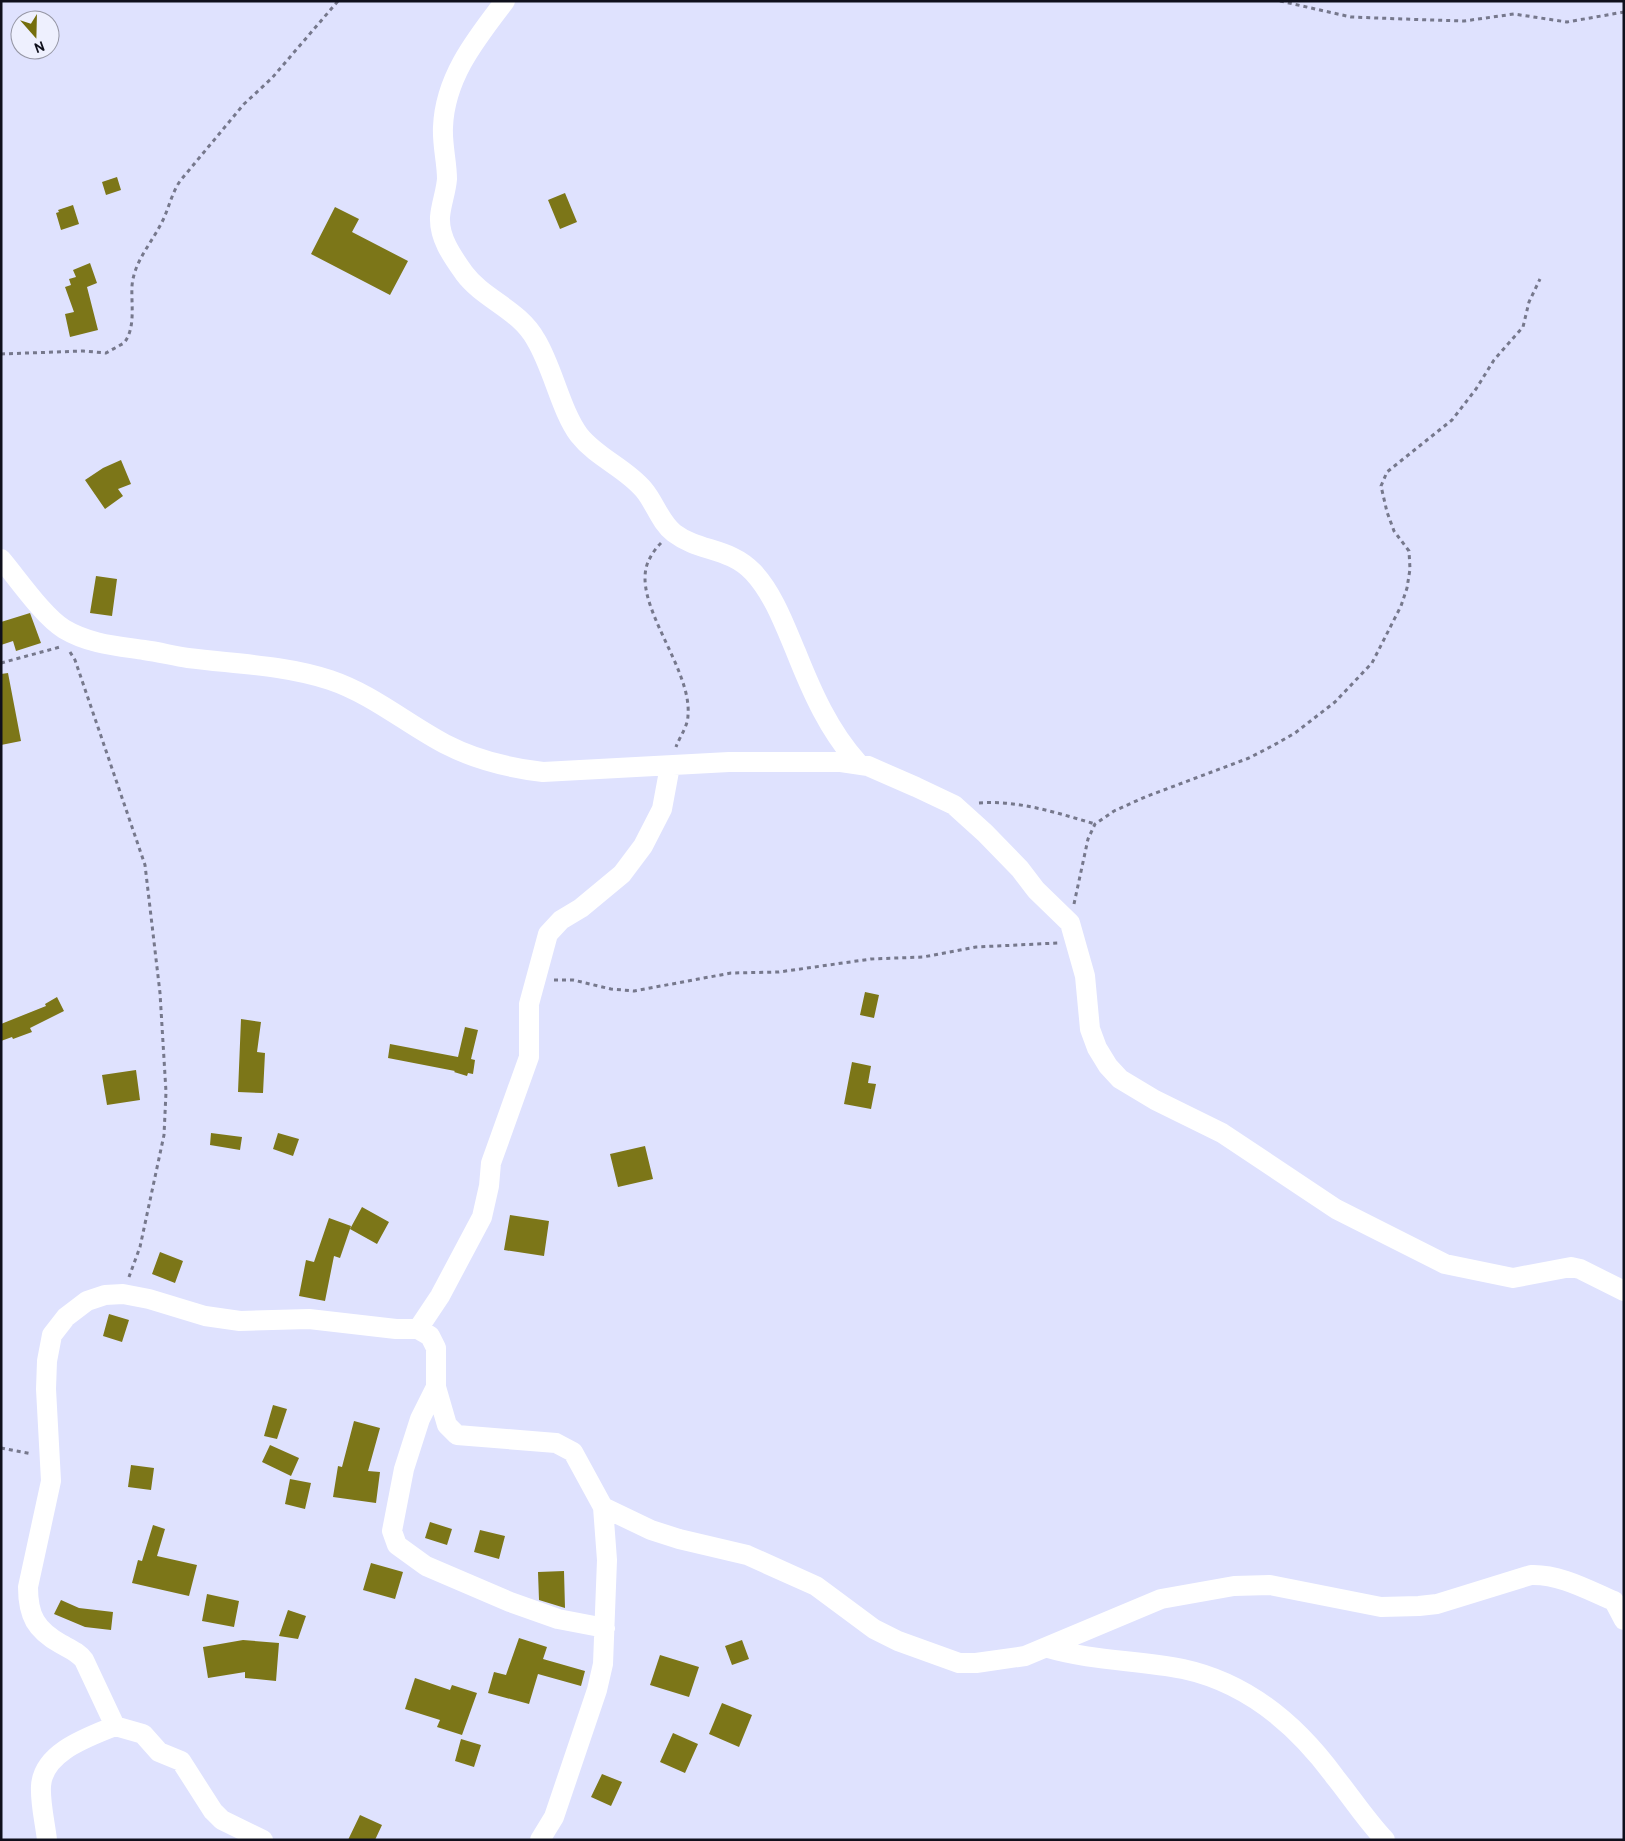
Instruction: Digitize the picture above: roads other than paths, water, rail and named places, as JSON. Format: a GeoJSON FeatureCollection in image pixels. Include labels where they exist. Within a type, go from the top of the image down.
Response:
{"type":"FeatureCollection","features":[{"type":"Feature","properties":{"kind":"street"},"geometry":{"type":"LineString","coordinates":[[505,1],[460,63],[445,108],[442,139],[447,177],[440,217],[444,241],[451,255],[475,286],[504,306],[528,327],[551,369],[569,417],[579,435],[592,449],[633,477],[646,492],[659,515],[672,532],[691,543],[737,558],[755,574],[770,597],[787,631],[830,729],[858,763]]}},
{"type":"Feature","properties":{"kind":"street"},"geometry":{"type":"LineString","coordinates":[[1,559],[53,620],[65,630],[107,646],[188,658],[287,668],[331,680],[386,708],[446,744],[478,758],[514,768],[543,772],[729,762],[858,763],[954,805],[985,833],[1020,869],[1036,890],[1070,922],[1085,976],[1090,1029],[1104,1060],[1120,1078],[1155,1100],[1222,1133],[1336,1208],[1445,1264],[1513,1278],[1571,1267],[1580,1269],[1624,1291]]}},
{"type":"Feature","properties":{"kind":"street"},"geometry":{"type":"LineString","coordinates":[[418,1329],[444,1288],[482,1217],[489,1186],[491,1164],[529,1057],[530,1004],[548,934],[561,920],[581,908],[622,874],[644,846],[662,810],[671,766]]}},
{"type":"Feature","properties":{"kind":"street"},"geometry":{"type":"LineString","coordinates":[[115,1726],[84,1660],[76,1652],[44,1634],[33,1618],[31,1611],[28,1587],[51,1481],[46,1389],[47,1361],[52,1335],[66,1317],[87,1301],[104,1295],[123,1294],[149,1299],[205,1316],[240,1321],[309,1319],[396,1329],[418,1329],[430,1336],[436,1348],[436,1387],[447,1425],[457,1434],[556,1443],[565,1446],[573,1452],[603,1507],[607,1560],[602,1664],[597,1690],[554,1817],[540,1840]]}},
{"type":"Feature","properties":{"kind":"street"},"geometry":{"type":"LineString","coordinates":[[436,1387],[420,1419],[402,1476],[392,1531],[396,1545],[426,1566],[510,1602],[558,1619],[605,1628]]}},
{"type":"Feature","properties":{"kind":"street"},"geometry":{"type":"LineString","coordinates":[[603,1507],[651,1530],[679,1540],[747,1555],[816,1586],[874,1629],[898,1641],[959,1663],[976,1664],[1025,1656],[1048,1648],[1161,1599],[1234,1586],[1270,1585],[1381,1607],[1419,1606],[1437,1604],[1532,1575],[1540,1575],[1555,1577],[1619,1601],[1624,1620]]}},
{"type":"Feature","properties":{"kind":"street"},"geometry":{"type":"LineString","coordinates":[[1048,1648],[1065,1653],[1185,1670],[1230,1684],[1272,1710],[1293,1728],[1312,1748],[1385,1840]]}},
{"type":"Feature","properties":{"kind":"street"},"geometry":{"type":"LineString","coordinates":[[47,1840],[41,1787],[45,1769],[62,1752],[115,1726],[143,1734],[159,1752],[181,1761],[213,1811],[222,1820],[263,1840]]}}]}
